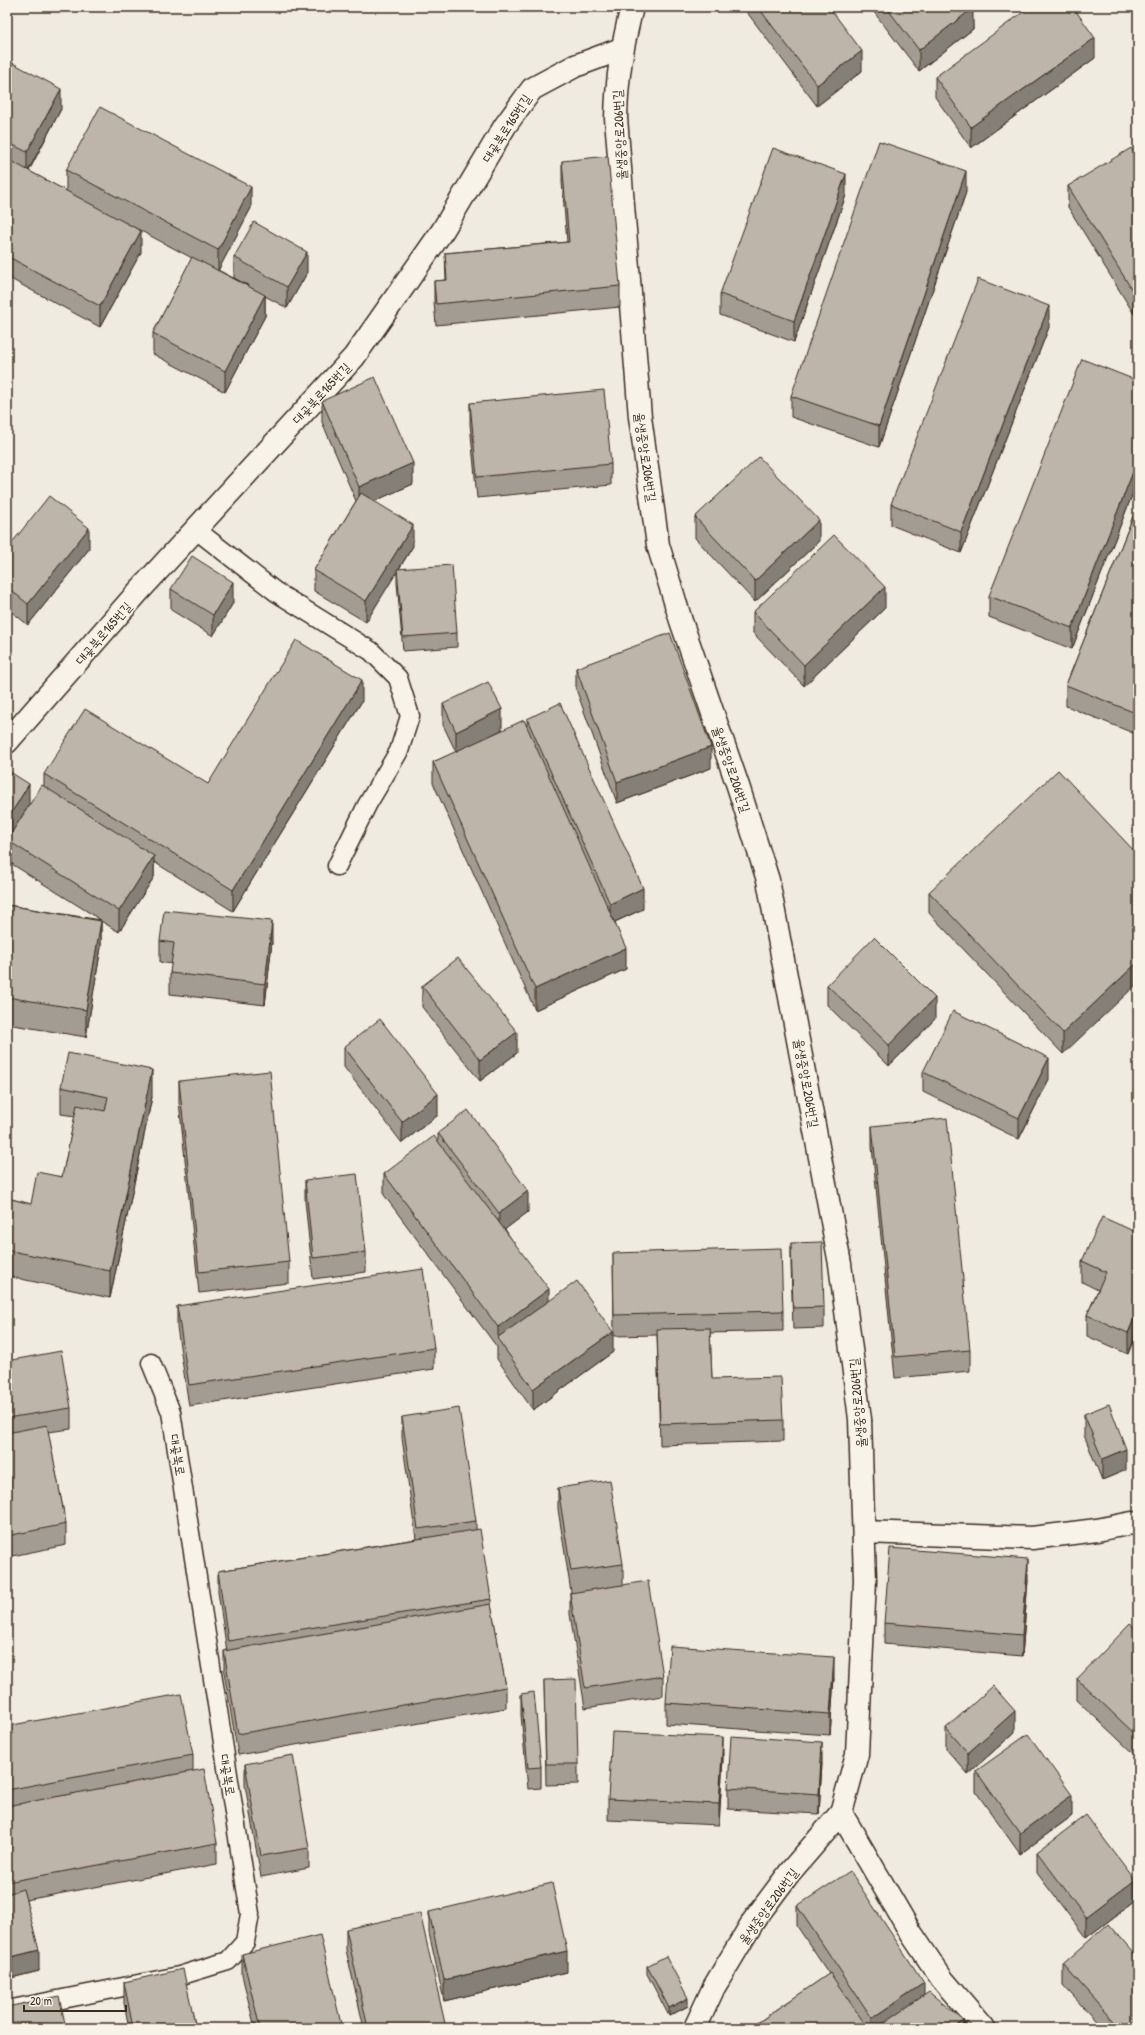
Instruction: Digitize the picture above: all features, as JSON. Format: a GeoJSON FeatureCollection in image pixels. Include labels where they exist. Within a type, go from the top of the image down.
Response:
{"type":"FeatureCollection","features":[{"type":"Feature","properties":{"kind":"street","name":"율생중앙로206번길"},"geometry":{"type":"LineString","coordinates":[[632,7],[621,49],[617,83],[616,118],[640,417],[658,545],[680,621],[738,786],[768,880],[840,1264],[860,1420],[864,1532],[865,1580],[857,1754],[841,1813],[790,1872],[754,1920],[714,1987],[695,2028]]}},
{"type":"Feature","properties":{"kind":"street","name":"대곶북로165번길"},"geometry":{"type":"LineString","coordinates":[[7,742],[195,529],[354,357],[443,230],[505,126],[532,89],[575,66],[621,49]]}},
{"type":"Feature","properties":{"kind":"street"},"geometry":{"type":"LineString","coordinates":[[864,1532],[1032,1538],[1097,1530],[1132,1523],[1138,1525]]}},
{"type":"Feature","properties":{"kind":"street"},"geometry":{"type":"LineString","coordinates":[[841,1813],[911,1933],[942,1979],[984,2028]]}},
{"type":"Feature","properties":{"kind":"lane"},"geometry":{"type":"LineString","coordinates":[[195,529],[276,592],[371,651],[398,678],[410,716],[399,751],[367,805],[337,866]]}},
{"type":"Feature","properties":{"kind":"lane","name":"대곶북로"},"geometry":{"type":"LineString","coordinates":[[7,2010],[179,1976],[228,1961],[245,1942],[250,1914],[171,1412],[150,1363]]}},
{"type":"Feature","properties":{"kind":"building"},"geometry":{"type":"Polygon","coordinates":[[[758,7],[829,7],[862,51],[817,85],[758,7]]]}},
{"type":"Feature","properties":{"kind":"building"},"geometry":{"type":"Polygon","coordinates":[[[886,7],[972,7],[973,8],[919,50],[886,7]]]}},
{"type":"Feature","properties":{"kind":"building"},"geometry":{"type":"Polygon","coordinates":[[[1030,7],[1073,7],[1095,38],[971,127],[935,77],[1030,7]]]}},
{"type":"Feature","properties":{"kind":"building"},"geometry":{"type":"Polygon","coordinates":[[[7,60],[61,89],[27,152],[7,142],[7,60]]]}},
{"type":"Feature","properties":{"kind":"building"},"geometry":{"type":"Polygon","coordinates":[[[100,107],[251,187],[218,250],[66,170],[100,107]]]}},
{"type":"Feature","properties":{"kind":"building"},"geometry":{"type":"Polygon","coordinates":[[[879,141],[966,171],[879,426],[791,396],[879,141]]]}},
{"type":"Feature","properties":{"kind":"building"},"geometry":{"type":"Polygon","coordinates":[[[773,148],[846,174],[794,321],[720,294],[773,148]]]}},
{"type":"Feature","properties":{"kind":"building"},"geometry":{"type":"Polygon","coordinates":[[[1131,148],[1138,159],[1138,291],[1134,293],[1068,186],[1131,148]]]}},
{"type":"Feature","properties":{"kind":"building"},"geometry":{"type":"Polygon","coordinates":[[[608,156],[620,286],[436,304],[434,281],[447,280],[445,253],[569,242],[562,161],[608,156]]]}},
{"type":"Feature","properties":{"kind":"building"},"geometry":{"type":"Polygon","coordinates":[[[7,159],[141,231],[100,306],[7,256],[7,159]]]}},
{"type":"Feature","properties":{"kind":"building"},"geometry":{"type":"Polygon","coordinates":[[[254,222],[307,252],[287,287],[234,257],[254,222]]]}},
{"type":"Feature","properties":{"kind":"building"},"geometry":{"type":"Polygon","coordinates":[[[192,257],[265,295],[225,371],[153,333],[192,257]]]}},
{"type":"Feature","properties":{"kind":"building"},"geometry":{"type":"Polygon","coordinates":[[[978,279],[1049,306],[961,532],[891,504],[978,279]]]}},
{"type":"Feature","properties":{"kind":"building"},"geometry":{"type":"Polygon","coordinates":[[[1082,359],[1138,381],[1138,459],[1072,628],[989,596],[1082,359]]]}},
{"type":"Feature","properties":{"kind":"building"},"geometry":{"type":"Polygon","coordinates":[[[375,377],[413,463],[359,487],[322,401],[375,377]]]}},
{"type":"Feature","properties":{"kind":"building"},"geometry":{"type":"Polygon","coordinates":[[[604,390],[611,464],[477,477],[470,403],[604,390]]]}},
{"type":"Feature","properties":{"kind":"building"},"geometry":{"type":"Polygon","coordinates":[[[759,457],[819,520],[755,581],[695,517],[759,457]]]}},
{"type":"Feature","properties":{"kind":"building"},"geometry":{"type":"Polygon","coordinates":[[[361,493],[413,525],[366,601],[314,570],[361,493]]]}},
{"type":"Feature","properties":{"kind":"building"},"geometry":{"type":"Polygon","coordinates":[[[49,496],[89,528],[28,604],[7,587],[7,549],[49,496]]]}},
{"type":"Feature","properties":{"kind":"building"},"geometry":{"type":"Polygon","coordinates":[[[1138,504],[1138,714],[1066,685],[1138,504]]]}},
{"type":"Feature","properties":{"kind":"building"},"geometry":{"type":"Polygon","coordinates":[[[834,535],[885,587],[804,665],[753,612],[834,535]]]}},
{"type":"Feature","properties":{"kind":"building"},"geometry":{"type":"Polygon","coordinates":[[[192,556],[233,582],[213,615],[171,589],[192,556]]]}},
{"type":"Feature","properties":{"kind":"building"},"geometry":{"type":"Polygon","coordinates":[[[452,565],[457,633],[403,637],[397,569],[452,565]]]}},
{"type":"Feature","properties":{"kind":"building"},"geometry":{"type":"Polygon","coordinates":[[[670,633],[711,747],[617,782],[576,668],[670,633]]]}},
{"type":"Feature","properties":{"kind":"building"},"geometry":{"type":"Polygon","coordinates":[[[296,640],[362,680],[233,890],[44,774],[85,709],[208,784],[296,640]]]}},
{"type":"Feature","properties":{"kind":"building"},"geometry":{"type":"Polygon","coordinates":[[[488,682],[502,709],[456,732],[443,704],[488,682]]]}},
{"type":"Feature","properties":{"kind":"building"},"geometry":{"type":"Polygon","coordinates":[[[560,703],[643,888],[610,904],[527,719],[560,703]]]}},
{"type":"Feature","properties":{"kind":"building"},"geometry":{"type":"Polygon","coordinates":[[[524,720],[626,948],[535,989],[433,762],[524,720]]]}},
{"type":"Feature","properties":{"kind":"building"},"geometry":{"type":"Polygon","coordinates":[[[7,770],[29,784],[7,820],[7,770]]]}},
{"type":"Feature","properties":{"kind":"building"},"geometry":{"type":"Polygon","coordinates":[[[1058,770],[1138,855],[1138,962],[1063,1033],[929,892],[1058,770]]]}},
{"type":"Feature","properties":{"kind":"building"},"geometry":{"type":"Polygon","coordinates":[[[42,785],[154,856],[119,911],[7,840],[42,785]]]}},
{"type":"Feature","properties":{"kind":"building"},"geometry":{"type":"Polygon","coordinates":[[[7,905],[101,921],[86,1010],[7,997],[7,905]]]}},
{"type":"Feature","properties":{"kind":"building"},"geometry":{"type":"Polygon","coordinates":[[[164,910],[272,921],[265,984],[170,973],[174,943],[160,941],[164,910]]]}},
{"type":"Feature","properties":{"kind":"building"},"geometry":{"type":"Polygon","coordinates":[[[874,937],[935,998],[889,1045],[827,985],[874,937]]]}},
{"type":"Feature","properties":{"kind":"building"},"geometry":{"type":"Polygon","coordinates":[[[458,958],[517,1032],[480,1060],[422,986],[458,958]]]}},
{"type":"Feature","properties":{"kind":"building"},"geometry":{"type":"Polygon","coordinates":[[[953,1011],[1049,1058],[1019,1118],[923,1072],[953,1011]]]}},
{"type":"Feature","properties":{"kind":"building"},"geometry":{"type":"Polygon","coordinates":[[[380,1019],[438,1094],[402,1122],[344,1047],[380,1019]]]}},
{"type":"Feature","properties":{"kind":"building"},"geometry":{"type":"Polygon","coordinates":[[[68,1053],[152,1070],[110,1271],[7,1250],[7,1198],[31,1204],[37,1172],[62,1177],[77,1105],[105,1111],[108,1097],[61,1087],[68,1053]]]}},
{"type":"Feature","properties":{"kind":"building"},"geometry":{"type":"Polygon","coordinates":[[[270,1071],[289,1262],[199,1272],[179,1081],[270,1071]]]}},
{"type":"Feature","properties":{"kind":"building"},"geometry":{"type":"Polygon","coordinates":[[[468,1110],[528,1191],[499,1213],[438,1133],[468,1110]]]}},
{"type":"Feature","properties":{"kind":"building"},"geometry":{"type":"Polygon","coordinates":[[[947,1118],[970,1350],[895,1357],[872,1126],[947,1118]]]}},
{"type":"Feature","properties":{"kind":"building"},"geometry":{"type":"Polygon","coordinates":[[[434,1136],[549,1289],[498,1327],[384,1174],[434,1136]]]}},
{"type":"Feature","properties":{"kind":"building"},"geometry":{"type":"Polygon","coordinates":[[[357,1174],[366,1252],[313,1258],[305,1180],[357,1174]]]}},
{"type":"Feature","properties":{"kind":"building"},"geometry":{"type":"Polygon","coordinates":[[[1102,1217],[1138,1233],[1138,1309],[1128,1333],[1087,1315],[1106,1272],[1082,1261],[1102,1217]]]}},
{"type":"Feature","properties":{"kind":"building"},"geometry":{"type":"Polygon","coordinates":[[[822,1242],[824,1307],[793,1308],[791,1243],[822,1242]]]}},
{"type":"Feature","properties":{"kind":"building"},"geometry":{"type":"Polygon","coordinates":[[[781,1248],[783,1311],[614,1315],[613,1253],[781,1248]]]}},
{"type":"Feature","properties":{"kind":"building"},"geometry":{"type":"Polygon","coordinates":[[[423,1269],[434,1348],[189,1385],[177,1306],[423,1269]]]}},
{"type":"Feature","properties":{"kind":"building"},"geometry":{"type":"Polygon","coordinates":[[[577,1281],[613,1332],[533,1389],[497,1338],[577,1281]]]}},
{"type":"Feature","properties":{"kind":"building"},"geometry":{"type":"Polygon","coordinates":[[[710,1328],[712,1379],[781,1377],[783,1420],[660,1424],[657,1329],[710,1328]]]}},
{"type":"Feature","properties":{"kind":"building"},"geometry":{"type":"Polygon","coordinates":[[[61,1351],[71,1408],[7,1418],[7,1361],[61,1351]]]}},
{"type":"Feature","properties":{"kind":"building"},"geometry":{"type":"Polygon","coordinates":[[[1109,1404],[1126,1449],[1102,1459],[1084,1414],[1109,1404]]]}},
{"type":"Feature","properties":{"kind":"building"},"geometry":{"type":"Polygon","coordinates":[[[459,1408],[476,1521],[418,1529],[402,1417],[459,1408]]]}},
{"type":"Feature","properties":{"kind":"building"},"geometry":{"type":"Polygon","coordinates":[[[47,1425],[66,1524],[7,1536],[7,1433],[47,1425]]]}},
{"type":"Feature","properties":{"kind":"building"},"geometry":{"type":"Polygon","coordinates":[[[610,1480],[623,1564],[571,1571],[558,1488],[610,1480]]]}},
{"type":"Feature","properties":{"kind":"building"},"geometry":{"type":"Polygon","coordinates":[[[480,1529],[491,1599],[228,1641],[218,1571],[480,1529]]]}},
{"type":"Feature","properties":{"kind":"building"},"geometry":{"type":"Polygon","coordinates":[[[890,1548],[1028,1559],[1022,1635],[884,1623],[890,1548]]]}},
{"type":"Feature","properties":{"kind":"building"},"geometry":{"type":"Polygon","coordinates":[[[648,1581],[663,1676],[585,1688],[570,1593],[648,1581]]]}},
{"type":"Feature","properties":{"kind":"building"},"geometry":{"type":"Polygon","coordinates":[[[491,1604],[506,1687],[238,1734],[224,1651],[491,1604]]]}},
{"type":"Feature","properties":{"kind":"building"},"geometry":{"type":"Polygon","coordinates":[[[1130,1624],[1138,1631],[1138,1737],[1077,1679],[1130,1624]]]}},
{"type":"Feature","properties":{"kind":"building"},"geometry":{"type":"Polygon","coordinates":[[[670,1646],[834,1657],[830,1714],[666,1703],[670,1646]]]}},
{"type":"Feature","properties":{"kind":"building"},"geometry":{"type":"Polygon","coordinates":[[[576,1679],[578,1764],[546,1764],[544,1680],[576,1679]]]}},
{"type":"Feature","properties":{"kind":"building"},"geometry":{"type":"Polygon","coordinates":[[[993,1686],[1015,1711],[968,1753],[946,1728],[993,1686]]]}},
{"type":"Feature","properties":{"kind":"building"},"geometry":{"type":"Polygon","coordinates":[[[534,1692],[541,1767],[528,1768],[521,1694],[534,1692]]]}},
{"type":"Feature","properties":{"kind":"building"},"geometry":{"type":"Polygon","coordinates":[[[181,1694],[193,1755],[7,1790],[7,1726],[181,1694]]]}},
{"type":"Feature","properties":{"kind":"building"},"geometry":{"type":"Polygon","coordinates":[[[612,1732],[723,1737],[719,1804],[608,1799],[612,1732]]]}},
{"type":"Feature","properties":{"kind":"building"},"geometry":{"type":"Polygon","coordinates":[[[1028,1734],[1072,1795],[1020,1833],[976,1771],[1028,1734]]]}},
{"type":"Feature","properties":{"kind":"building"},"geometry":{"type":"Polygon","coordinates":[[[731,1736],[822,1742],[819,1794],[728,1788],[731,1736]]]}},
{"type":"Feature","properties":{"kind":"building"},"geometry":{"type":"Polygon","coordinates":[[[293,1755],[309,1848],[261,1856],[245,1764],[293,1755]]]}},
{"type":"Feature","properties":{"kind":"building"},"geometry":{"type":"Polygon","coordinates":[[[204,1769],[217,1843],[7,1882],[7,1806],[204,1769]]]}},
{"type":"Feature","properties":{"kind":"building"},"geometry":{"type":"Polygon","coordinates":[[[1086,1815],[1135,1880],[1086,1917],[1037,1852],[1086,1815]]]}},
{"type":"Feature","properties":{"kind":"building"},"geometry":{"type":"Polygon","coordinates":[[[850,1871],[924,1983],[872,2018],[797,1906],[850,1871]]]}},
{"type":"Feature","properties":{"kind":"building"},"geometry":{"type":"Polygon","coordinates":[[[552,1883],[567,1951],[444,1980],[429,1912],[552,1883]]]}},
{"type":"Feature","properties":{"kind":"building"},"geometry":{"type":"Polygon","coordinates":[[[23,1889],[39,1950],[7,1958],[7,1894],[23,1889]]]}},
{"type":"Feature","properties":{"kind":"building"},"geometry":{"type":"Polygon","coordinates":[[[420,1913],[446,2028],[368,2028],[346,1929],[420,1913]]]}},
{"type":"Feature","properties":{"kind":"building"},"geometry":{"type":"Polygon","coordinates":[[[1108,1924],[1138,1959],[1138,2028],[1120,2028],[1063,1964],[1108,1924]]]}},
{"type":"Feature","properties":{"kind":"building"},"geometry":{"type":"Polygon","coordinates":[[[320,1935],[342,2028],[260,2028],[242,1954],[320,1935]]]}},
{"type":"Feature","properties":{"kind":"building"},"geometry":{"type":"Polygon","coordinates":[[[666,1956],[688,1998],[669,2008],[647,1966],[666,1956]]]}},
{"type":"Feature","properties":{"kind":"building"},"geometry":{"type":"Polygon","coordinates":[[[183,1969],[196,2028],[133,2028],[124,1982],[183,1969]]]}},
{"type":"Feature","properties":{"kind":"building"},"geometry":{"type":"Polygon","coordinates":[[[830,1973],[865,2024],[860,2028],[750,2028],[830,1973]]]}},
{"type":"Feature","properties":{"kind":"building"},"geometry":{"type":"Polygon","coordinates":[[[929,1992],[964,2021],[953,2028],[876,2028],[929,1992]]]}},
{"type":"Feature","properties":{"kind":"building"},"geometry":{"type":"Polygon","coordinates":[[[59,1996],[66,2028],[7,2028],[7,2007],[59,1996]]]}},
{"type":"Feature","properties":{"kind":"building"},"geometry":{"type":"Polygon","coordinates":[[[967,2022],[974,2028],[959,2028],[967,2022]]]}}]}
